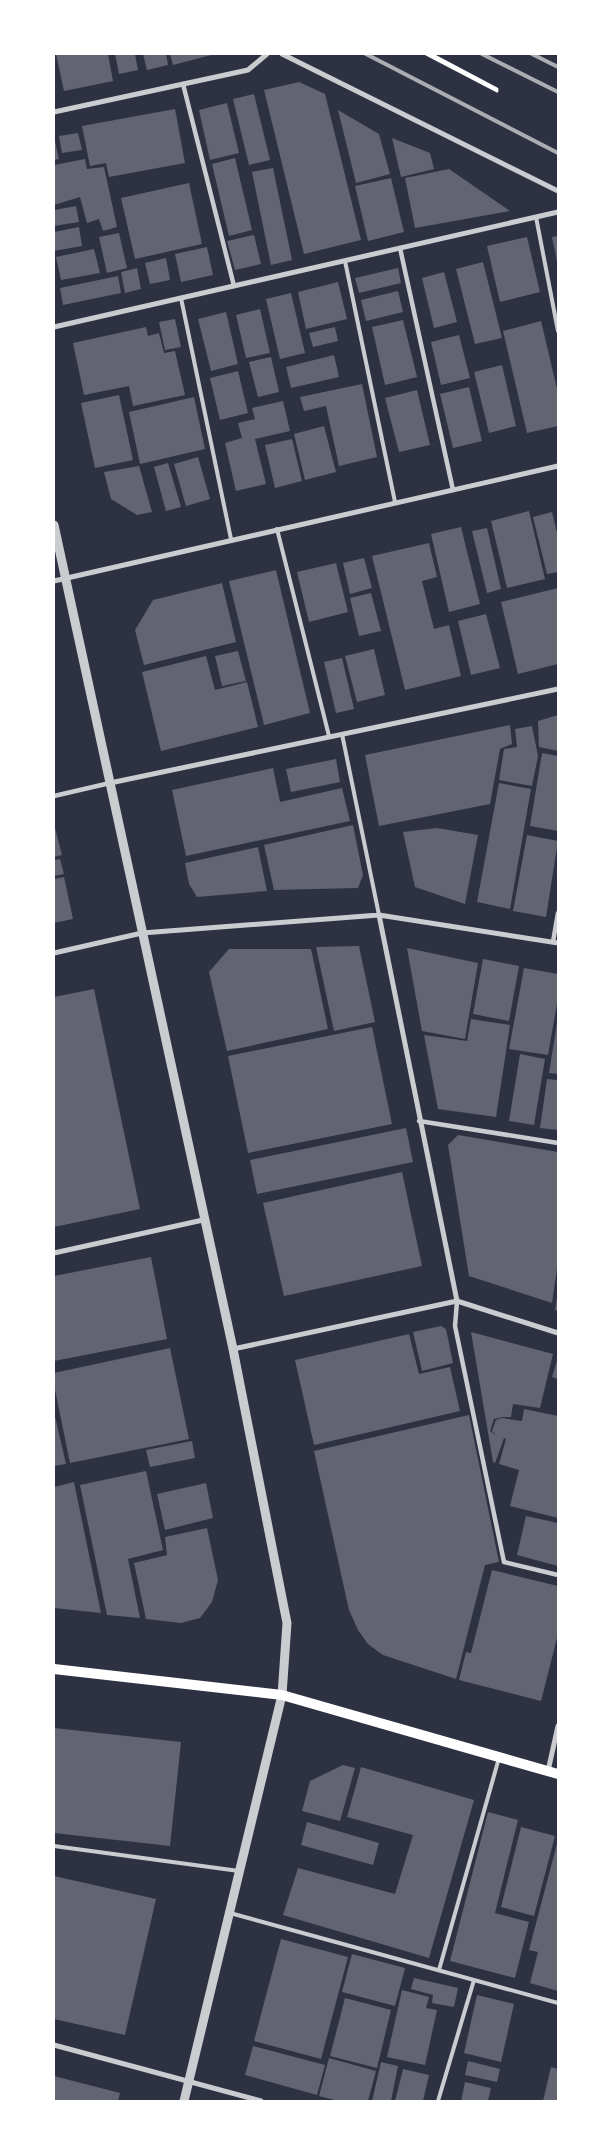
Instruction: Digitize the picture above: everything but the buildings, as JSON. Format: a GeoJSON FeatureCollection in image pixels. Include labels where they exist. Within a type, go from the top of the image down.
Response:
{"type":"FeatureCollection","features":[{"type":"Feature","properties":{"kind":"main road"},"geometry":{"type":"LineString","coordinates":[[54,1668],[282,1694],[500,1755],[553,1772]]}},
{"type":"Feature","properties":{"kind":"street"},"geometry":{"type":"LineString","coordinates":[[54,112],[248,70],[267,54]]}},
{"type":"Feature","properties":{"kind":"street"},"geometry":{"type":"LineString","coordinates":[[282,54],[558,192]]}},
{"type":"Feature","properties":{"kind":"street"},"geometry":{"type":"LineString","coordinates":[[183,84],[234,286]]}},
{"type":"Feature","properties":{"kind":"street"},"geometry":{"type":"LineString","coordinates":[[54,327],[558,212]]}},
{"type":"Feature","properties":{"kind":"street"},"geometry":{"type":"LineString","coordinates":[[400,248],[453,490]]}},
{"type":"Feature","properties":{"kind":"street"},"geometry":{"type":"LineString","coordinates":[[54,581],[231,539],[558,466]]}},
{"type":"Feature","properties":{"kind":"street"},"geometry":{"type":"LineString","coordinates":[[54,525],[233,1349],[287,1624],[282,1694],[184,2101]]}},
{"type":"Feature","properties":{"kind":"street"},"geometry":{"type":"LineString","coordinates":[[54,796],[329,736],[558,689]]}},
{"type":"Feature","properties":{"kind":"street"},"geometry":{"type":"LineString","coordinates":[[54,953],[142,933],[379,915],[556,943],[558,913]]}},
{"type":"Feature","properties":{"kind":"street"},"geometry":{"type":"LineString","coordinates":[[379,915],[419,1121],[457,1301],[455,1326],[504,1562],[558,1575]]}},
{"type":"Feature","properties":{"kind":"street"},"geometry":{"type":"LineString","coordinates":[[419,1121],[558,1143]]}},
{"type":"Feature","properties":{"kind":"street"},"geometry":{"type":"LineString","coordinates":[[54,1253],[204,1220]]}},
{"type":"Feature","properties":{"kind":"street"},"geometry":{"type":"LineString","coordinates":[[233,1349],[457,1301],[558,1333]]}},
{"type":"Feature","properties":{"kind":"street"},"geometry":{"type":"LineString","coordinates":[[553,1772],[558,1726]]}},
{"type":"Feature","properties":{"kind":"street"},"geometry":{"type":"LineString","coordinates":[[54,2046],[261,2101]]}},
{"type":"Feature","properties":{"kind":"lane"},"geometry":{"type":"LineString","coordinates":[[536,217],[558,331]]}},
{"type":"Feature","properties":{"kind":"lane"},"geometry":{"type":"LineString","coordinates":[[345,261],[395,502]]}},
{"type":"Feature","properties":{"kind":"lane"},"geometry":{"type":"LineString","coordinates":[[181,298],[231,539]]}},
{"type":"Feature","properties":{"kind":"lane"},"geometry":{"type":"LineString","coordinates":[[277,529],[329,736]]}},
{"type":"Feature","properties":{"kind":"lane"},"geometry":{"type":"LineString","coordinates":[[342,734],[379,915]]}},
{"type":"Feature","properties":{"kind":"lane"},"geometry":{"type":"LineString","coordinates":[[439,1970],[500,1755]]}},
{"type":"Feature","properties":{"kind":"lane"},"geometry":{"type":"LineString","coordinates":[[54,1846],[238,1871]]}},
{"type":"Feature","properties":{"kind":"lane"},"geometry":{"type":"LineString","coordinates":[[228,1913],[558,2003]]}},
{"type":"Feature","properties":{"kind":"lane"},"geometry":{"type":"LineString","coordinates":[[438,2101],[474,1980]]}},
{"type":"Feature","properties":{"kind":"path"},"geometry":{"type":"LineString","coordinates":[[426,54],[497,90],[431,54]]}},
{"type":"Feature","properties":{"kind":"railway"},"geometry":{"type":"LineString","coordinates":[[366,54],[558,153]]}},
{"type":"Feature","properties":{"kind":"railway"},"geometry":{"type":"LineString","coordinates":[[482,54],[558,92]]}},
{"type":"Feature","properties":{"kind":"railway"},"geometry":{"type":"LineString","coordinates":[[532,54],[558,67]]}}]}
